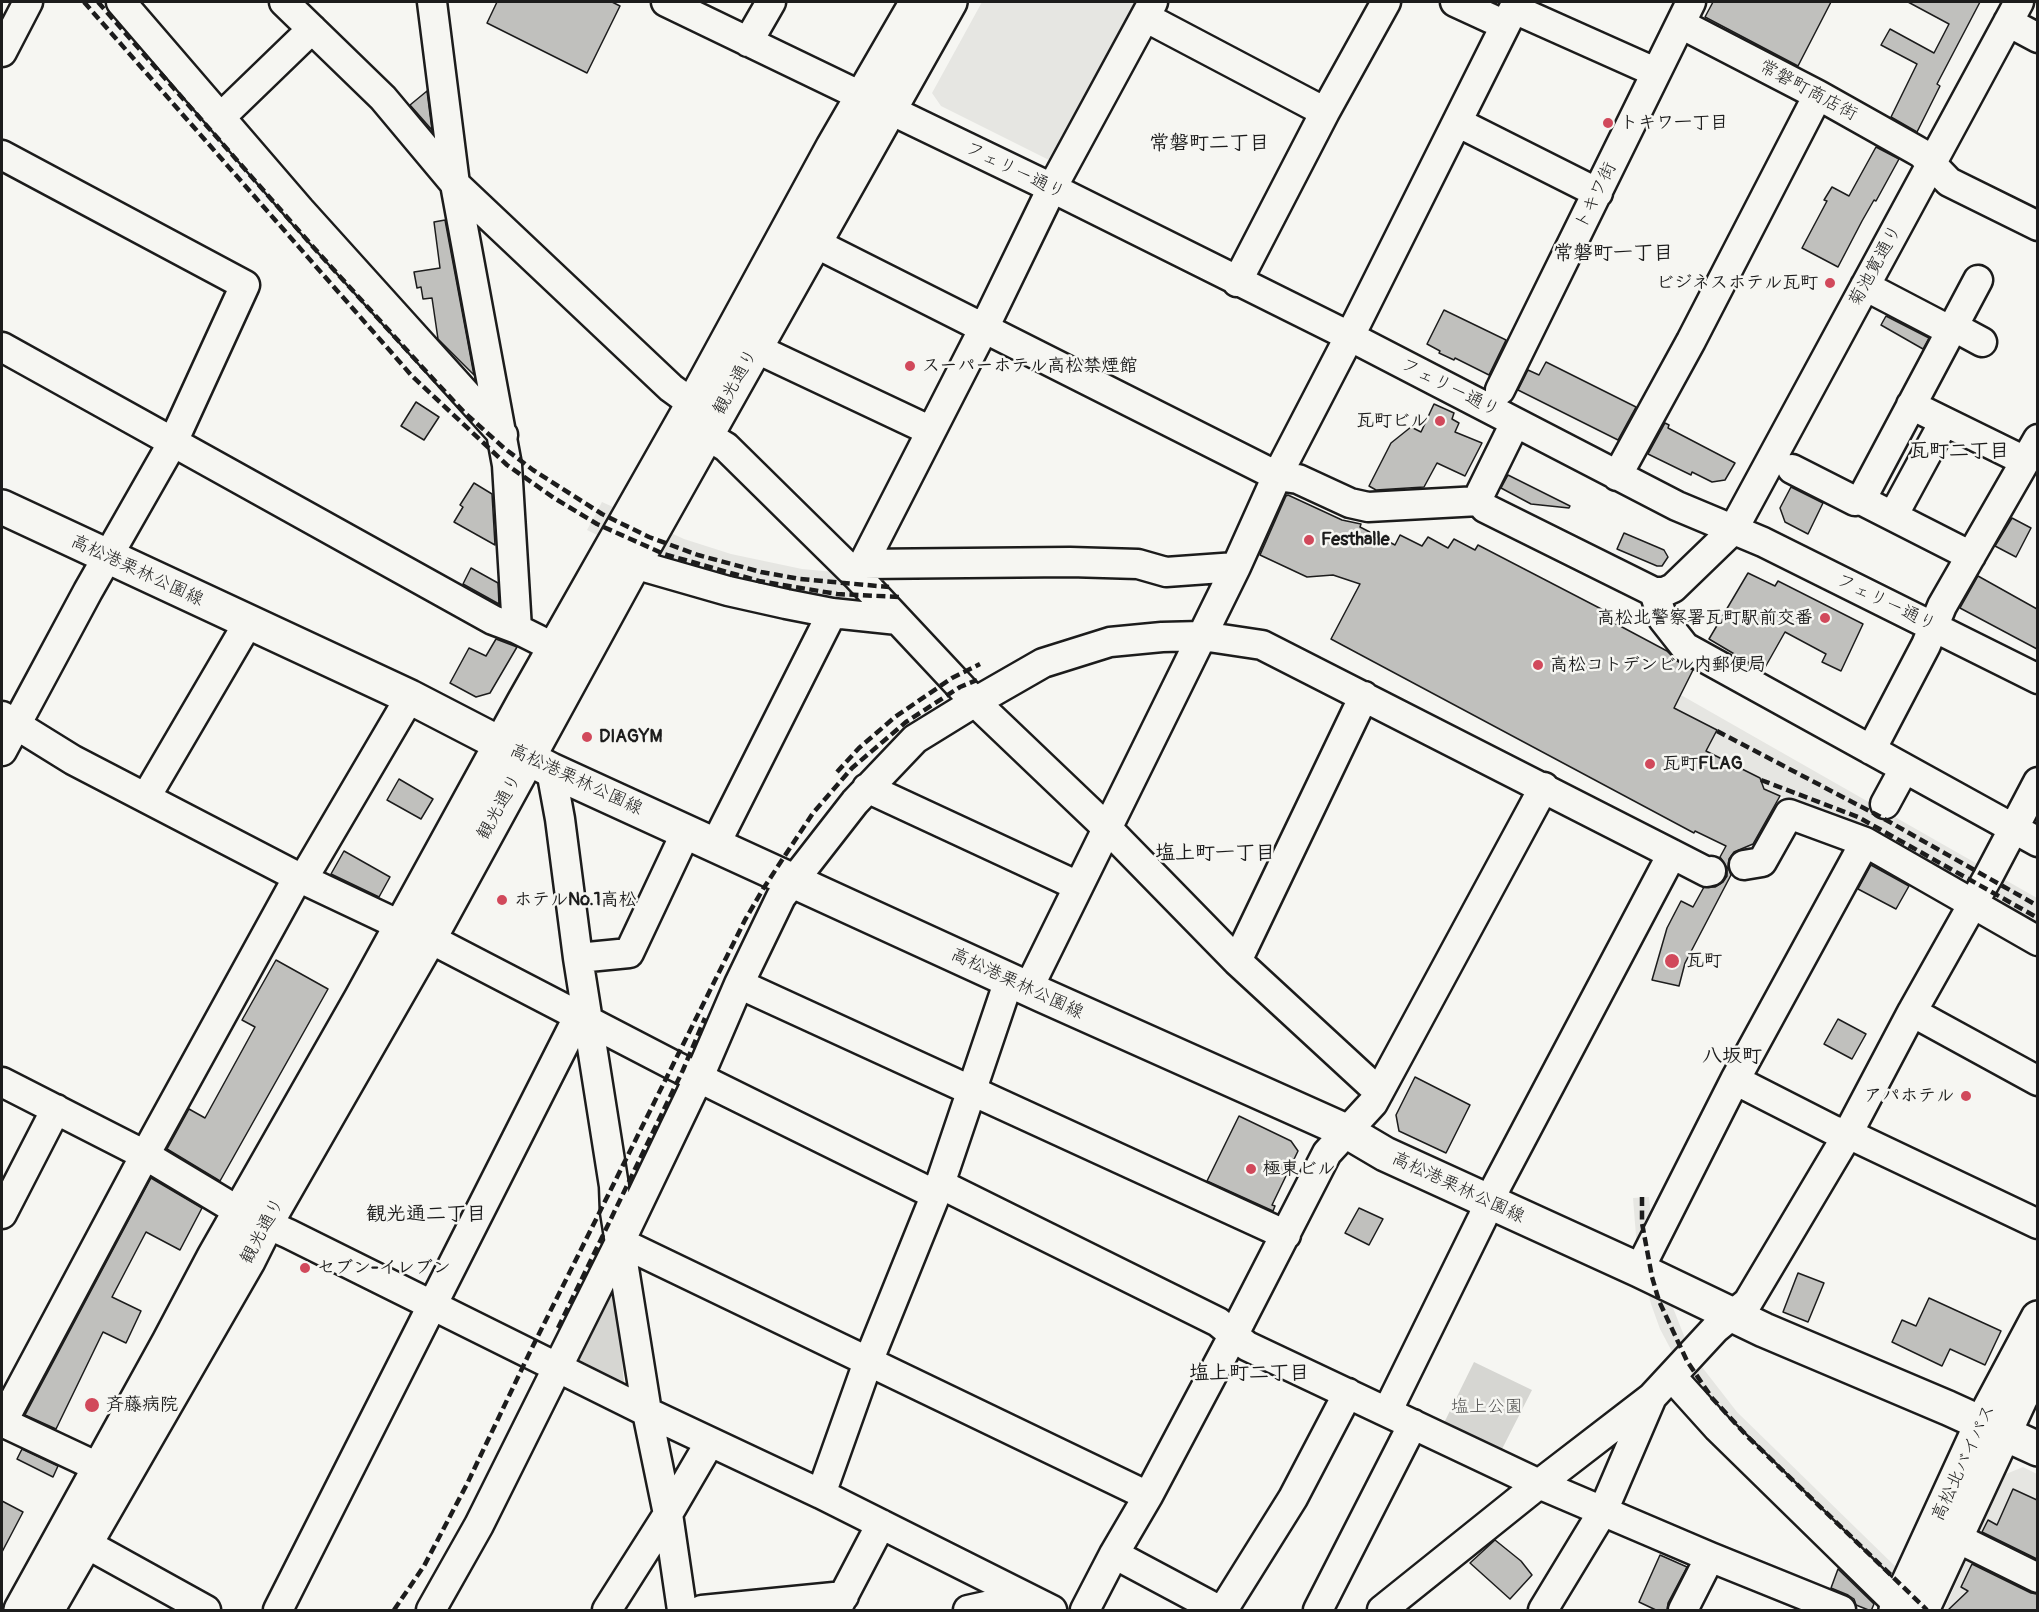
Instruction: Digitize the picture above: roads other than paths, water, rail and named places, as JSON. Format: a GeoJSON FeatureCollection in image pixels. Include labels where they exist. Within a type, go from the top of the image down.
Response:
{"type":"FeatureCollection","features":[{"type":"Feature","properties":{"kind":"main road","name":"観光通り"},"geometry":{"type":"LineString","coordinates":[[21,1611],[214,1257],[253,1218],[415,933],[527,758],[815,243],[876,103],[916,2]]}},
{"type":"Feature","properties":{"kind":"main road","name":"観光通り"},"geometry":{"type":"LineString","coordinates":[[527,758],[555,648],[693,404],[876,103],[950,2]]}},
{"type":"Feature","properties":{"kind":"main road","name":"高松港栗林公園線"},"geometry":{"type":"LineString","coordinates":[[2,507],[410,697],[527,758],[1018,985],[1346,1131],[1385,1154],[1733,1315],[2037,1449]]}},
{"type":"Feature","properties":{"kind":"main road","name":"観光通り"},"geometry":{"type":"LineString","coordinates":[[47,1611],[242,1271],[253,1218]]}},
{"type":"Feature","properties":{"kind":"main road","name":"高松北バイパス"},"geometry":{"type":"LineString","coordinates":[[1905,1609],[1957,1538],[1993,1428],[2037,1318]]}},
{"type":"Feature","properties":{"kind":"main road","name":"高松北バイパス"},"geometry":{"type":"LineString","coordinates":[[1905,1609],[1993,1428],[2037,1365]]}},
{"type":"Feature","properties":{"kind":"street"},"geometry":{"type":"LineString","coordinates":[[122,2],[300,210],[503,435]]}},
{"type":"Feature","properties":{"kind":"street"},"geometry":{"type":"LineString","coordinates":[[284,2],[383,98],[455,184],[671,388],[693,404]]}},
{"type":"Feature","properties":{"kind":"street"},"geometry":{"type":"LineString","coordinates":[[432,2],[455,184],[503,435],[507,465],[517,629]]}},
{"type":"Feature","properties":{"kind":"street","name":"フェリー通り"},"geometry":{"type":"LineString","coordinates":[[666,2],[1052,188],[1487,406],[1617,476],[1684,509],[1763,542],[2037,679]]}},
{"type":"Feature","properties":{"kind":"street"},"geometry":{"type":"LineString","coordinates":[[748,42],[771,2]]}},
{"type":"Feature","properties":{"kind":"street"},"geometry":{"type":"LineString","coordinates":[[1237,282],[1325,111],[1386,2]]}},
{"type":"Feature","properties":{"kind":"street"},"geometry":{"type":"LineString","coordinates":[[1455,2],[1512,12],[1655,72]]}},
{"type":"Feature","properties":{"kind":"street"},"geometry":{"type":"LineString","coordinates":[[860,570],[984,328],[1052,188],[1149,9],[1325,111]]}},
{"type":"Feature","properties":{"kind":"street"},"geometry":{"type":"LineString","coordinates":[[821,1494],[868,1362],[938,1190],[973,1090],[1018,985],[1078,886],[1236,567],[1277,476],[1512,12]]}},
{"type":"Feature","properties":{"kind":"street"},"geometry":{"type":"LineString","coordinates":[[2013,12],[2037,38]]}},
{"type":"Feature","properties":{"kind":"street","name":"菊池寛通り"},"geometry":{"type":"LineString","coordinates":[[1654,592],[1664,592],[1673,588],[1733,530],[2013,12]]}},
{"type":"Feature","properties":{"kind":"street","name":"常磐町商店街"},"geometry":{"type":"LineString","coordinates":[[1686,13],[1818,95],[1921,153],[1948,182],[2037,226]]}},
{"type":"Feature","properties":{"kind":"street","name":"トキワ街"},"geometry":{"type":"LineString","coordinates":[[1500,390],[1686,13]]}},
{"type":"Feature","properties":{"kind":"street"},"geometry":{"type":"LineString","coordinates":[[2,52],[15,16]]}},
{"type":"Feature","properties":{"kind":"street"},"geometry":{"type":"LineString","coordinates":[[220,118],[312,29]]}},
{"type":"Feature","properties":{"kind":"street"},"geometry":{"type":"LineString","coordinates":[[1617,476],[1691,341],[1818,95]]}},
{"type":"Feature","properties":{"kind":"street"},"geometry":{"type":"LineString","coordinates":[[1458,122],[1598,193]]}},
{"type":"Feature","properties":{"kind":"street"},"geometry":{"type":"LineString","coordinates":[[2,154],[245,285],[173,442],[108,558],[9,721],[2,751]]}},
{"type":"Feature","properties":{"kind":"street"},"geometry":{"type":"LineString","coordinates":[[815,243],[1277,476],[1298,479],[1350,503],[1368,507],[1479,501]]}},
{"type":"Feature","properties":{"kind":"street"},"geometry":{"type":"LineString","coordinates":[[1861,500],[1978,280]]}},
{"type":"Feature","properties":{"kind":"street"},"geometry":{"type":"LineString","coordinates":[[1865,286],[1951,331]]}},
{"type":"Feature","properties":{"kind":"street"},"geometry":{"type":"LineString","coordinates":[[1951,331],[1956,328],[1982,342]]}},
{"type":"Feature","properties":{"kind":"street"},"geometry":{"type":"LineString","coordinates":[[2,348],[493,620],[555,648]]}},
{"type":"Feature","properties":{"kind":"street"},"geometry":{"type":"LineString","coordinates":[[755,348],[931,431]]}},
{"type":"Feature","properties":{"kind":"street"},"geometry":{"type":"LineString","coordinates":[[1871,750],[1926,645],[1933,626],[2031,450],[1944,422],[1911,405]]}},
{"type":"Feature","properties":{"kind":"street"},"geometry":{"type":"LineString","coordinates":[[1893,516],[1944,422]]}},
{"type":"Feature","properties":{"kind":"street"},"geometry":{"type":"LineString","coordinates":[[1479,501],[1481,492],[1515,423]]}},
{"type":"Feature","properties":{"kind":"street"},"geometry":{"type":"LineString","coordinates":[[706,435],[726,447],[860,570],[898,620],[975,702],[1107,828],[1237,960],[1379,1092]]}},
{"type":"Feature","properties":{"kind":"street"},"geometry":{"type":"LineString","coordinates":[[1792,469],[1855,501],[1861,500],[1971,556]]}},
{"type":"Feature","properties":{"kind":"street"},"geometry":{"type":"LineString","coordinates":[[1479,501],[1485,508],[1654,592],[1663,619],[1685,647],[2037,842]]}},
{"type":"Feature","properties":{"kind":"street"},"geometry":{"type":"LineString","coordinates":[[860,570],[1081,562],[1138,564],[1166,572],[1236,567]]}},
{"type":"Feature","properties":{"kind":"street"},"geometry":{"type":"LineString","coordinates":[[634,564],[729,591],[832,613],[898,620]]}},
{"type":"Feature","properties":{"kind":"street"},"geometry":{"type":"LineString","coordinates":[[578,958],[629,953],[701,838],[832,613]]}},
{"type":"Feature","properties":{"kind":"street"},"geometry":{"type":"LineString","coordinates":[[146,797],[248,623]]}},
{"type":"Feature","properties":{"kind":"street"},"geometry":{"type":"LineString","coordinates":[[431,1611],[479,1525],[620,1242],[699,1077],[739,984],[781,897],[867,788],[915,739],[975,702],[1043,663],[1110,642],[1202,636],[1262,645],[1707,872],[1711,871]]}},
{"type":"Feature","properties":{"kind":"street"},"geometry":{"type":"LineString","coordinates":[[1237,960],[1364,696]]}},
{"type":"Feature","properties":{"kind":"street"},"geometry":{"type":"LineString","coordinates":[[100,1468],[2,1423],[145,1155],[301,878],[410,697]]}},
{"type":"Feature","properties":{"kind":"street"},"geometry":{"type":"LineString","coordinates":[[9,721],[73,760],[301,878],[699,1077],[1218,1322],[1246,1346],[1539,1484],[1841,1611]]}},
{"type":"Feature","properties":{"kind":"street"},"geometry":{"type":"LineString","coordinates":[[527,758],[560,819],[587,1020],[614,1186],[615,1212],[647,1412],[668,1514],[682,1611]]}},
{"type":"Feature","properties":{"kind":"street"},"geometry":{"type":"LineString","coordinates":[[1885,804],[1904,769]]}},
{"type":"Feature","properties":{"kind":"street"},"geometry":{"type":"LineString","coordinates":[[1382,1611],[1539,1484],[1652,1397],[1716,1329],[1748,1302],[1847,1135],[2037,782]]}},
{"type":"Feature","properties":{"kind":"street"},"geometry":{"type":"LineString","coordinates":[[1085,1611],[1234,1334],[1327,1153],[1373,1103],[1544,787]]}},
{"type":"Feature","properties":{"kind":"street"},"geometry":{"type":"LineString","coordinates":[[867,788],[1078,886]]}},
{"type":"Feature","properties":{"kind":"street"},"geometry":{"type":"LineString","coordinates":[[1744,865],[1762,861],[1789,814],[1865,842],[2037,941]]}},
{"type":"Feature","properties":{"kind":"street"},"geometry":{"type":"LineString","coordinates":[[1639,1270],[1735,1080],[1865,842]]}},
{"type":"Feature","properties":{"kind":"street"},"geometry":{"type":"LineString","coordinates":[[1387,1412],[1489,1202],[1672,854]]}},
{"type":"Feature","properties":{"kind":"street"},"geometry":{"type":"LineString","coordinates":[[739,984],[1286,1235]]}},
{"type":"Feature","properties":{"kind":"street"},"geometry":{"type":"LineString","coordinates":[[1912,1012],[2037,1081]]}},
{"type":"Feature","properties":{"kind":"street"},"geometry":{"type":"LineString","coordinates":[[278,1611],[430,1306],[573,1027],[587,1020]]}},
{"type":"Feature","properties":{"kind":"street"},"geometry":{"type":"LineString","coordinates":[[1735,1080],[1833,1130],[1859,1139],[2037,1224]]}},
{"type":"Feature","properties":{"kind":"street"},"geometry":{"type":"LineString","coordinates":[[2,1082],[145,1155],[253,1218],[647,1412],[821,1494],[1052,1611]]}},
{"type":"Feature","properties":{"kind":"street"},"geometry":{"type":"LineString","coordinates":[[2,1214],[56,1109]]}},
{"type":"Feature","properties":{"kind":"street"},"geometry":{"type":"LineString","coordinates":[[620,1242],[1148,1496]]}},
{"type":"Feature","properties":{"kind":"street"},"geometry":{"type":"LineString","coordinates":[[1672,1377],[1718,1428],[1905,1609]]}},
{"type":"Feature","properties":{"kind":"street"},"geometry":{"type":"LineString","coordinates":[[1224,1611],[1293,1498],[1348,1394]]}},
{"type":"Feature","properties":{"kind":"street"},"geometry":{"type":"LineString","coordinates":[[1543,1611],[1603,1511],[1652,1397]]}},
{"type":"Feature","properties":{"kind":"street"},"geometry":{"type":"LineString","coordinates":[[1318,1611],[1413,1424]]}},
{"type":"Feature","properties":{"kind":"street"},"geometry":{"type":"LineString","coordinates":[[607,1611],[710,1442]]}},
{"type":"Feature","properties":{"kind":"street"},"geometry":{"type":"LineString","coordinates":[[702,1611],[840,1603],[881,1524]]}},
{"type":"Feature","properties":{"kind":"street"},"geometry":{"type":"LineString","coordinates":[[1957,1538],[2037,1578]]}},
{"type":"Feature","properties":{"kind":"street"},"geometry":{"type":"LineString","coordinates":[[85,1543],[206,1611]]}},
{"type":"Feature","properties":{"kind":"street"},"geometry":{"type":"LineString","coordinates":[[1114,1554],[1219,1611]]}},
{"type":"Feature","properties":{"kind":"street"},"geometry":{"type":"LineString","coordinates":[[1683,1611],[1710,1557]]}},
{"type":"Feature","properties":{"kind":"street"},"geometry":{"type":"LineString","coordinates":[[968,1610],[1026,1597]]}},
{"type":"Feature","properties":{"kind":"railway"},"geometry":{"type":"LineString","coordinates":[[84,2],[412,376],[507,465],[554,498],[597,524],[664,554],[759,581],[837,594],[900,597]]}},
{"type":"Feature","properties":{"kind":"railway"},"geometry":{"type":"LineString","coordinates":[[98,2],[423,368],[464,412],[504,448],[533,470],[602,514],[649,537],[698,555],[761,572],[800,579],[889,587]]}},
{"type":"Feature","properties":{"kind":"railway"},"geometry":{"type":"LineString","coordinates":[[837,772],[859,748],[895,717],[952,678],[980,664]]}},
{"type":"Feature","properties":{"kind":"railway"},"geometry":{"type":"LineString","coordinates":[[394,1610],[424,1566],[467,1484],[529,1354],[745,920],[763,889],[813,813],[852,768],[906,722],[960,687],[977,680]]}},
{"type":"Feature","properties":{"kind":"railway"},"geometry":{"type":"LineString","coordinates":[[1717,731],[1879,816],[2038,906]]}},
{"type":"Feature","properties":{"kind":"railway"},"geometry":{"type":"LineString","coordinates":[[1761,780],[1858,817],[2038,918]]}},
{"type":"Feature","properties":{"kind":"railway"},"geometry":{"type":"LineString","coordinates":[[558,1328],[683,1070],[705,1018]]}},
{"type":"Feature","properties":{"kind":"railway"},"geometry":{"type":"LineString","coordinates":[[1642,1197],[1642,1223],[1659,1301],[1687,1361],[1712,1398],[1748,1437],[1927,1610]]}},
{"type":"Feature","properties":{"kind":"place","name":"トキワ一丁目"},"geometry":{"type":"Point","coordinates":[1608,123]}},
{"type":"Feature","properties":{"kind":"place","name":"ビジネスホテル瓦町"},"geometry":{"type":"Point","coordinates":[1830,283]}},
{"type":"Feature","properties":{"kind":"place","name":"スーパーホテル高松禁煙館"},"geometry":{"type":"Point","coordinates":[910,366]}},
{"type":"Feature","properties":{"kind":"place","name":"瓦町ビル"},"geometry":{"type":"Point","coordinates":[1440,421]}},
{"type":"Feature","properties":{"kind":"place","name":"Festhalle"},"geometry":{"type":"Point","coordinates":[1309,540]}},
{"type":"Feature","properties":{"kind":"place","name":"高松北警察署瓦町駅前交番"},"geometry":{"type":"Point","coordinates":[1825,618]}},
{"type":"Feature","properties":{"kind":"place","name":"高松コトデンビル内郵便局"},"geometry":{"type":"Point","coordinates":[1538,665]}},
{"type":"Feature","properties":{"kind":"place","name":"DIAGYM"},"geometry":{"type":"Point","coordinates":[587,737]}},
{"type":"Feature","properties":{"kind":"place","name":"瓦町FLAG"},"geometry":{"type":"Point","coordinates":[1650,764]}},
{"type":"Feature","properties":{"kind":"place","name":"ホテルNo.1高松"},"geometry":{"type":"Point","coordinates":[502,900]}},
{"type":"Feature","properties":{"kind":"place","name":"瓦町"},"geometry":{"type":"Point","coordinates":[1672,961]}},
{"type":"Feature","properties":{"kind":"place","name":"アパホテル"},"geometry":{"type":"Point","coordinates":[1966,1096]}},
{"type":"Feature","properties":{"kind":"place","name":"極東ビル"},"geometry":{"type":"Point","coordinates":[1251,1169]}},
{"type":"Feature","properties":{"kind":"place","name":"セブン-イレブン"},"geometry":{"type":"Point","coordinates":[305,1268]}},
{"type":"Feature","properties":{"kind":"place","name":"斉藤病院"},"geometry":{"type":"Point","coordinates":[92,1405]}},
{"type":"Feature","properties":{"kind":"district","name":"常磐町二丁目"},"geometry":{"type":"Point","coordinates":[1209,144]}},
{"type":"Feature","properties":{"kind":"district","name":"常磐町一丁目"},"geometry":{"type":"Point","coordinates":[1613,254]}},
{"type":"Feature","properties":{"kind":"district","name":"瓦町二丁目"},"geometry":{"type":"Point","coordinates":[1959,452]}},
{"type":"Feature","properties":{"kind":"district","name":"塩上町一丁目"},"geometry":{"type":"Point","coordinates":[1215,854]}},
{"type":"Feature","properties":{"kind":"district","name":"八坂町"},"geometry":{"type":"Point","coordinates":[1732,1057]}},
{"type":"Feature","properties":{"kind":"district","name":"観光通二丁目"},"geometry":{"type":"Point","coordinates":[426,1215]}},
{"type":"Feature","properties":{"kind":"district","name":"塩上町二丁目"},"geometry":{"type":"Point","coordinates":[1249,1374]}},
{"type":"Feature","properties":{"kind":"park label","name":"塩上公園"},"geometry":{"type":"Point","coordinates":[1487,1407]}}]}
